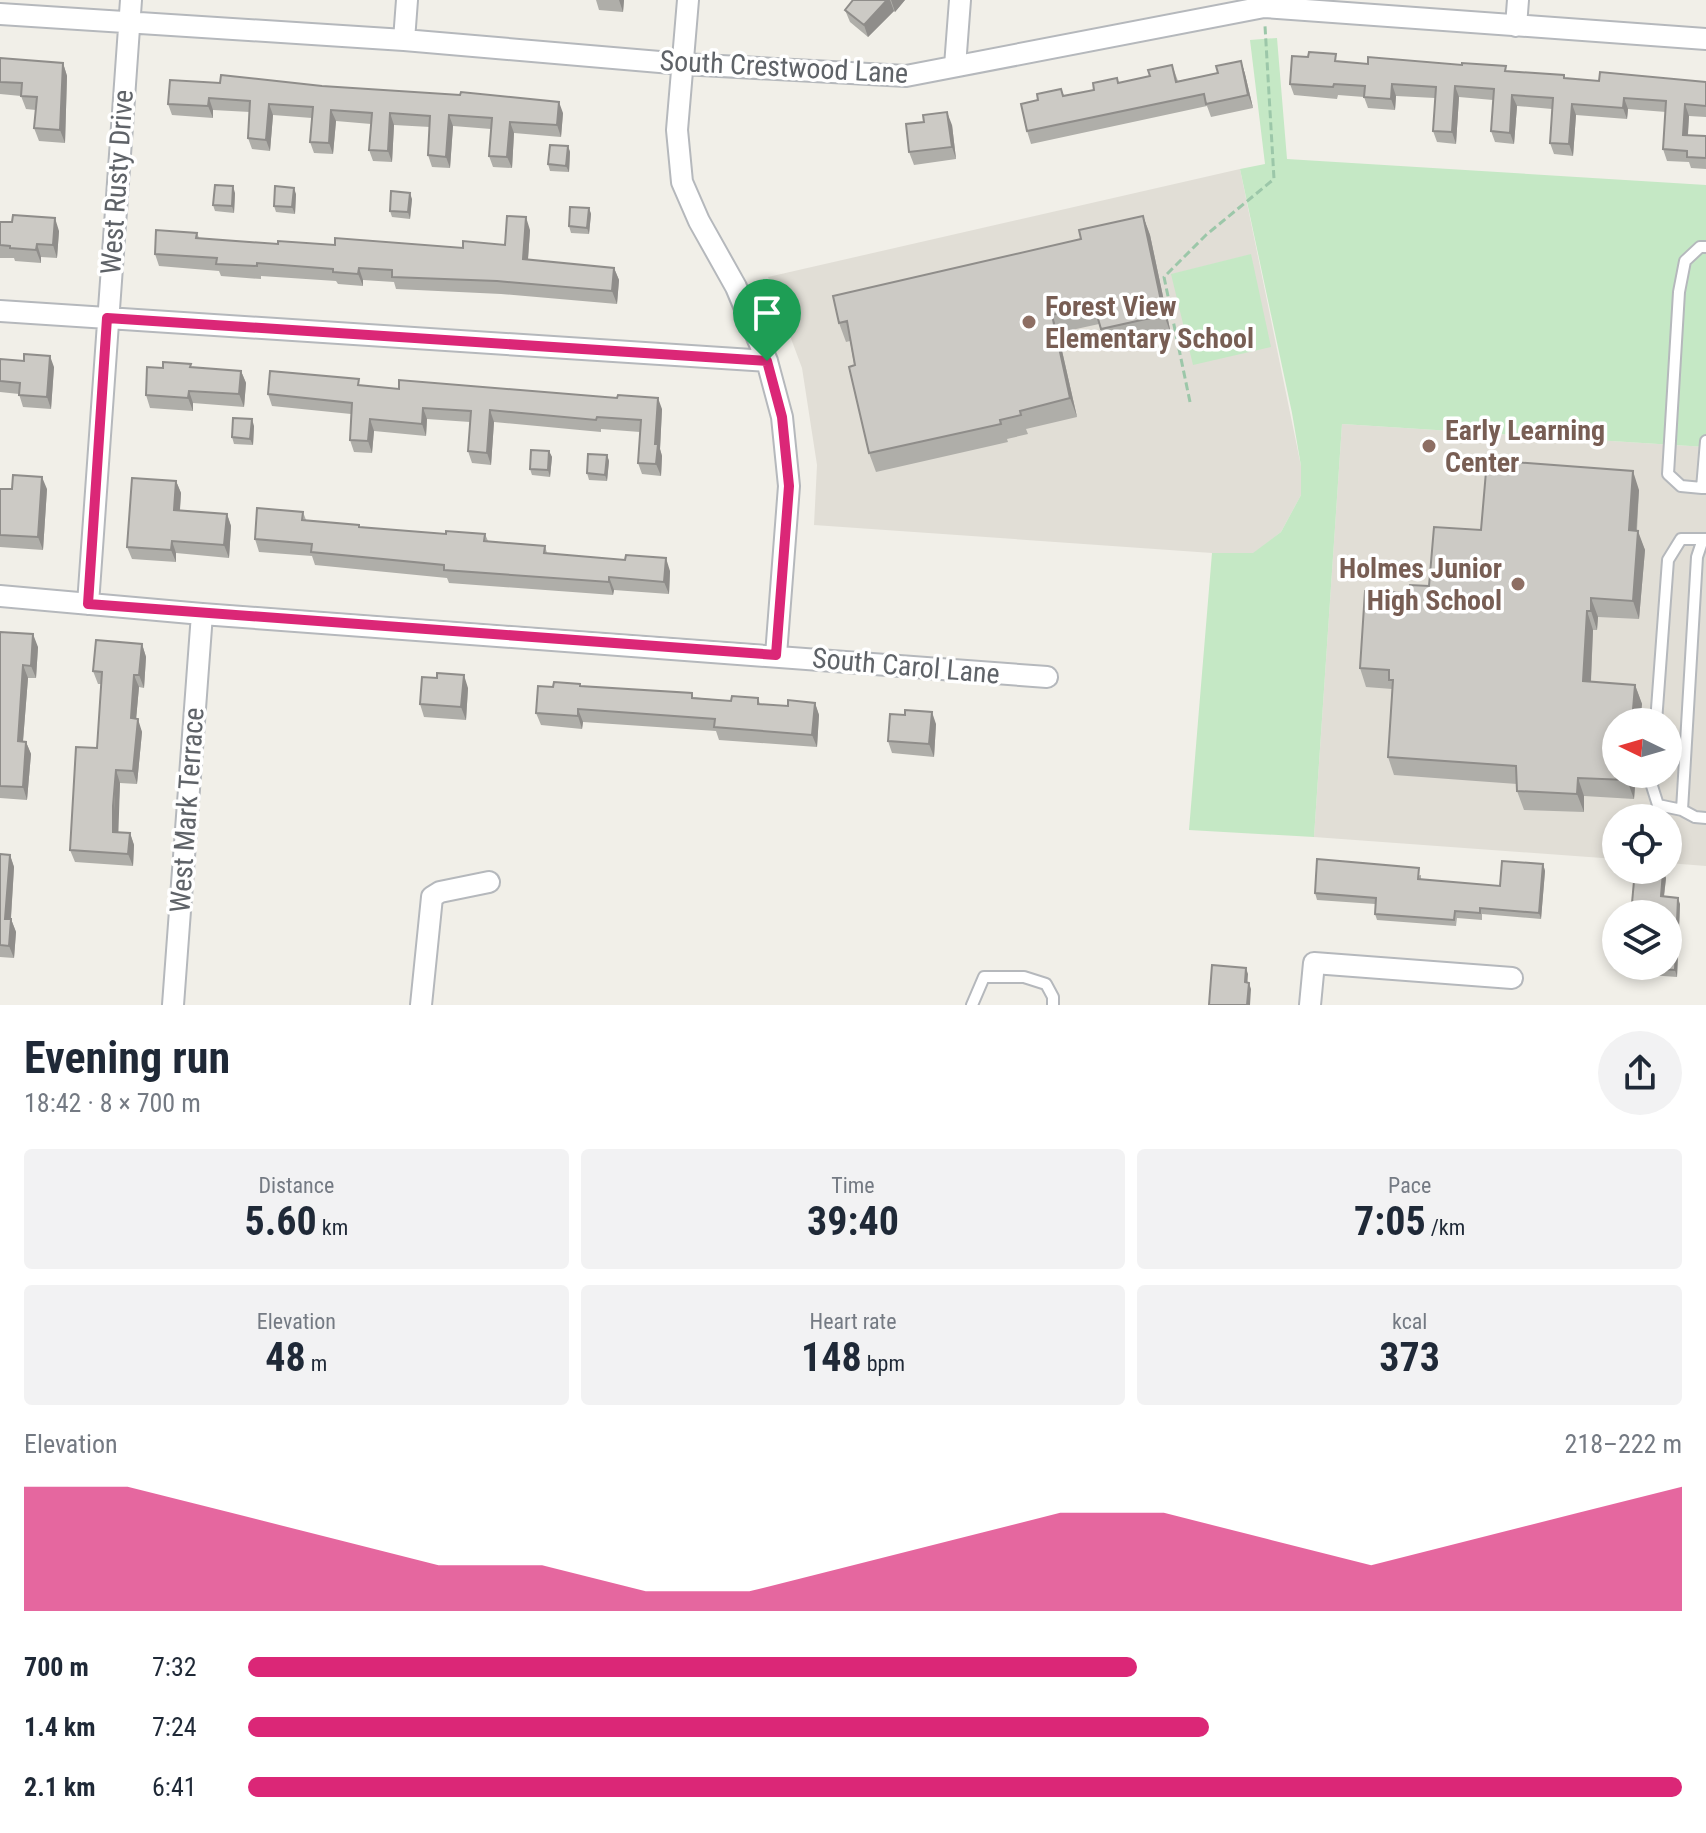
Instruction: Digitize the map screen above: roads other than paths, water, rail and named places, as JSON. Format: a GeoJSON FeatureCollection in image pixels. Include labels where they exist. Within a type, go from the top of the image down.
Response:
{"type":"FeatureCollection","features":[{"type":"Feature","properties":{"kind":"street","name":"West Rusty Drive"},"geometry":{"type":"LineString","coordinates":[[88,604],[131,0]]}},
{"type":"Feature","properties":{"kind":"street"},"geometry":{"type":"LineString","coordinates":[[404,40],[407,0]]}},
{"type":"Feature","properties":{"kind":"street"},"geometry":{"type":"LineString","coordinates":[[688,0],[677,130],[682,182],[699,221],[736,287],[767,361],[782,417],[789,486],[776,655]]}},
{"type":"Feature","properties":{"kind":"street"},"geometry":{"type":"LineString","coordinates":[[955,66],[960,0]]}},
{"type":"Feature","properties":{"kind":"street"},"geometry":{"type":"LineString","coordinates":[[1516,26],[1518,0]]}},
{"type":"Feature","properties":{"kind":"street","name":"South Crestwood Lane"},"geometry":{"type":"LineString","coordinates":[[0,14],[404,40],[683,64],[906,76],[1238,5],[1706,39]]}},
{"type":"Feature","properties":{"kind":"street"},"geometry":{"type":"LineString","coordinates":[[0,311],[767,361]]}},
{"type":"Feature","properties":{"kind":"street","name":"South Carol Lane"},"geometry":{"type":"LineString","coordinates":[[0,596],[1047,677]]}},
{"type":"Feature","properties":{"kind":"street","name":"West Mark Terrace"},"geometry":{"type":"LineString","coordinates":[[173,1005],[202,614]]}},
{"type":"Feature","properties":{"kind":"street"},"geometry":{"type":"LineString","coordinates":[[421,1005],[432,897],[440,892],[489,882]]}},
{"type":"Feature","properties":{"kind":"street"},"geometry":{"type":"LineString","coordinates":[[1310,1005],[1314,963],[1512,978]]}},
{"type":"Feature","properties":{"kind":"lane"},"geometry":{"type":"LineString","coordinates":[[1706,247],[1700,247],[1685,261],[1679,292],[1668,474],[1681,486],[1704,488],[1706,441]]}},
{"type":"Feature","properties":{"kind":"lane"},"geometry":{"type":"LineString","coordinates":[[1657,708],[1668,560],[1681,539],[1704,539],[1697,557],[1682,810],[1695,817],[1706,818]]}},
{"type":"Feature","properties":{"kind":"lane"},"geometry":{"type":"LineString","coordinates":[[972,1005],[984,977],[1024,977],[1046,984],[1053,997],[1053,1005]]}},
{"type":"Feature","properties":{"kind":"place","name":"Forest View Elementary School"},"geometry":{"type":"Point","coordinates":[1029,322]}},
{"type":"Feature","properties":{"kind":"place","name":"Early Learning Center"},"geometry":{"type":"Point","coordinates":[1429,446]}},
{"type":"Feature","properties":{"kind":"place","name":"Holmes Junior High School"},"geometry":{"type":"Point","coordinates":[1518,584]}}]}
